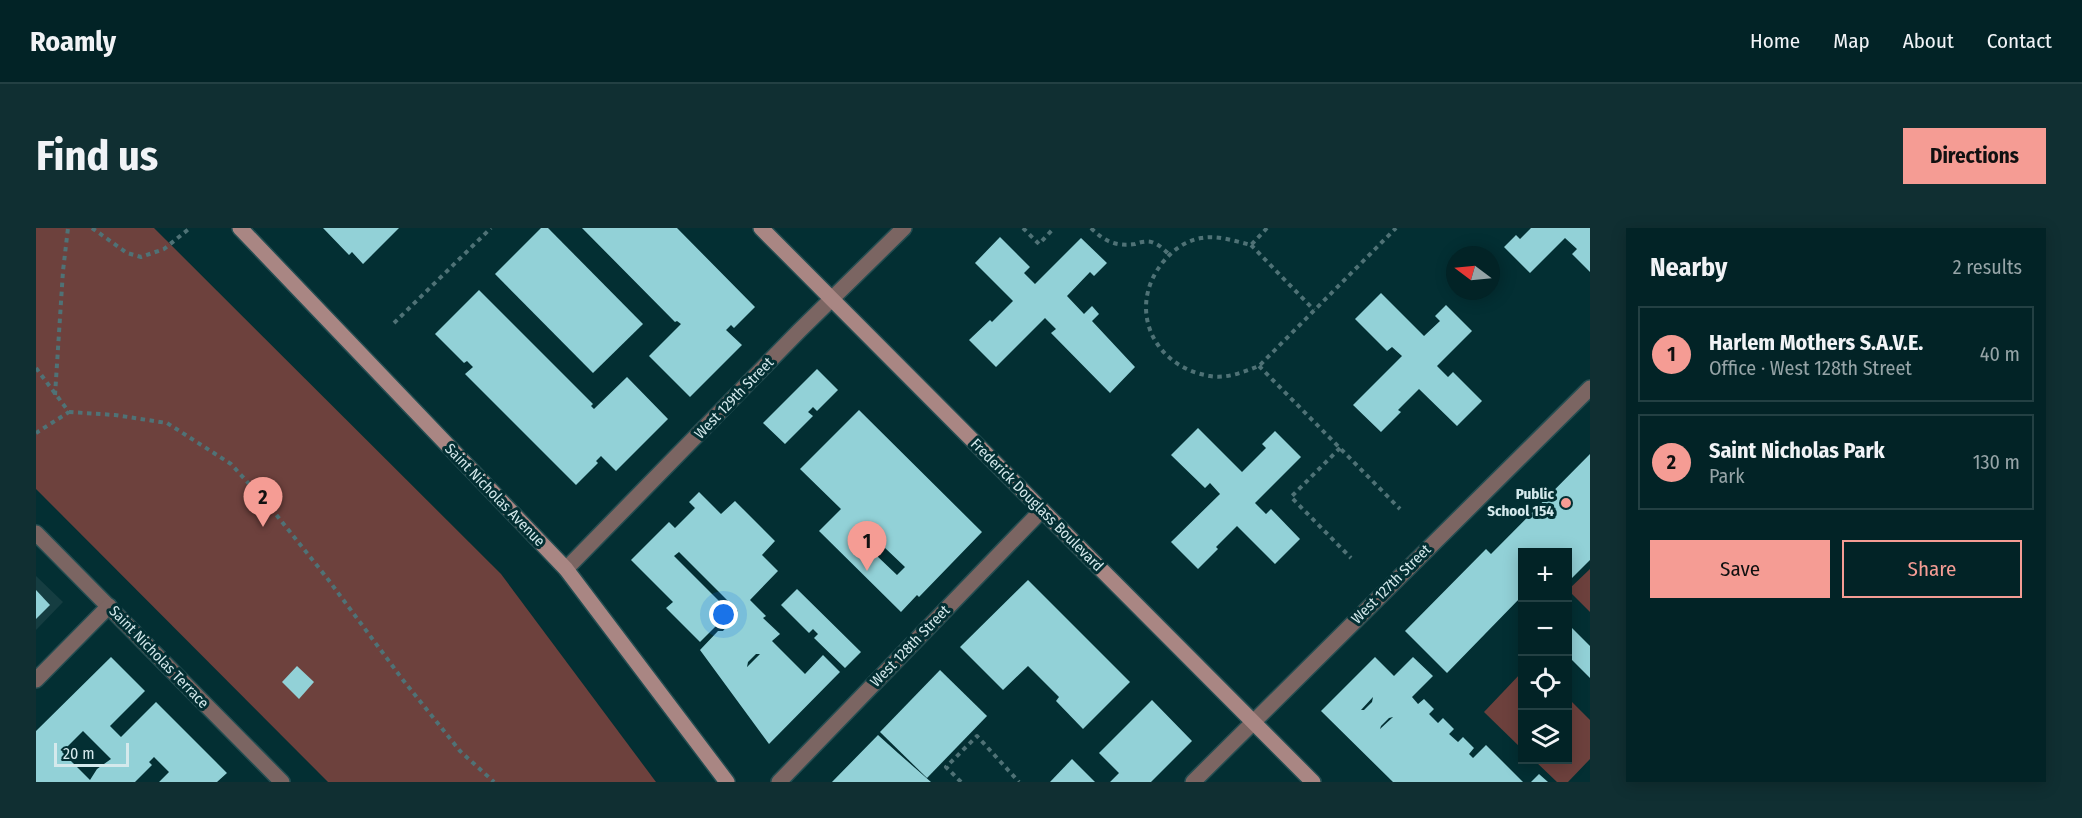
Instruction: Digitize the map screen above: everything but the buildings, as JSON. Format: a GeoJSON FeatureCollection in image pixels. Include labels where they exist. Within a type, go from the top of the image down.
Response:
{"type":"FeatureCollection","features":[{"type":"Feature","properties":{"kind":"main road","name":"Saint Nicholas Avenue"},"geometry":{"type":"LineString","coordinates":[[240,228],[566,569],[728,782]]}},
{"type":"Feature","properties":{"kind":"main road","name":"Frederick Douglass Boulevard"},"geometry":{"type":"LineString","coordinates":[[761,228],[1313,782]]}},
{"type":"Feature","properties":{"kind":"street","name":"West 129th Street"},"geometry":{"type":"LineString","coordinates":[[566,569],[831,299],[904,228]]}},
{"type":"Feature","properties":{"kind":"street","name":"West 127th Street"},"geometry":{"type":"LineString","coordinates":[[1193,782],[1590,387]]}},
{"type":"Feature","properties":{"kind":"street","name":"West 128th Street"},"geometry":{"type":"LineString","coordinates":[[779,782],[1042,510]]}},
{"type":"Feature","properties":{"kind":"street","name":"Saint Nicholas Terrace"},"geometry":{"type":"LineString","coordinates":[[36,533],[282,782]]}},
{"type":"Feature","properties":{"kind":"street"},"geometry":{"type":"LineString","coordinates":[[36,680],[109,606]]}},
{"type":"Feature","properties":{"kind":"path"},"geometry":{"type":"LineString","coordinates":[[55,395],[68,228]]}},
{"type":"Feature","properties":{"kind":"path"},"geometry":{"type":"LineString","coordinates":[[92,228],[127,253],[141,257],[164,249],[190,228]]}},
{"type":"Feature","properties":{"kind":"path"},"geometry":{"type":"LineString","coordinates":[[394,323],[491,228]]}},
{"type":"Feature","properties":{"kind":"path"},"geometry":{"type":"LineString","coordinates":[[1023,228],[1039,243],[1054,228]]}},
{"type":"Feature","properties":{"kind":"path"},"geometry":{"type":"LineString","coordinates":[[1091,228],[1101,238],[1114,244],[1128,245],[1147,241],[1156,243],[1170,255]]}},
{"type":"Feature","properties":{"kind":"path"},"geometry":{"type":"LineString","coordinates":[[1251,245],[1267,228]]}},
{"type":"Feature","properties":{"kind":"path"},"geometry":{"type":"LineString","coordinates":[[1314,310],[1251,245],[1228,239],[1202,237],[1185,242],[1156,272],[1147,294],[1146,319],[1154,341],[1168,358],[1187,369],[1211,376],[1234,375],[1259,366],[1396,228]]}},
{"type":"Feature","properties":{"kind":"path"},"geometry":{"type":"LineString","coordinates":[[1259,366],[1400,509]]}},
{"type":"Feature","properties":{"kind":"path"},"geometry":{"type":"LineString","coordinates":[[36,368],[69,411]]}},
{"type":"Feature","properties":{"kind":"path"},"geometry":{"type":"LineString","coordinates":[[36,433],[69,411],[167,423],[231,464],[270,507],[327,578],[403,680],[460,751],[494,782]]}},
{"type":"Feature","properties":{"kind":"path"},"geometry":{"type":"LineString","coordinates":[[1340,448],[1291,497],[1351,558]]}},
{"type":"Feature","properties":{"kind":"path"},"geometry":{"type":"LineString","coordinates":[[962,782],[946,767],[977,736],[1019,782]]}},
{"type":"Feature","properties":{"kind":"shaded area"},"geometry":{"type":"Polygon","coordinates":[[[36,228],[154,228],[501,574],[656,782],[328,782],[36,489],[36,228]]]}},
{"type":"Feature","properties":{"kind":"shaded area"},"geometry":{"type":"Polygon","coordinates":[[[1590,569],[1590,612],[1572,594],[1572,586],[1590,569]]]}},
{"type":"Feature","properties":{"kind":"shaded area"},"geometry":{"type":"Polygon","coordinates":[[[36,576],[63,602],[36,630],[36,576]]]}},
{"type":"Feature","properties":{"kind":"shaded area"},"geometry":{"type":"Polygon","coordinates":[[[1518,676],[1518,745],[1484,712],[1518,676]]]}},
{"type":"Feature","properties":{"kind":"shaded area"},"geometry":{"type":"Polygon","coordinates":[[[1572,702],[1590,720],[1590,759],[1568,782],[1557,782],[1538,764],[1572,764],[1572,702]]]}},
{"type":"Feature","properties":{"kind":"place","name":"Public School 154"},"geometry":{"type":"Point","coordinates":[1566,503]}},
{"type":"Feature","properties":{"kind":"place","name":"Saint Nicholas Park"},"geometry":{"type":"Point","coordinates":[263,527]}},
{"type":"Feature","properties":{"kind":"place","name":"Harlem Mothers S.A.V.E."},"geometry":{"type":"Point","coordinates":[867,571]}}]}
